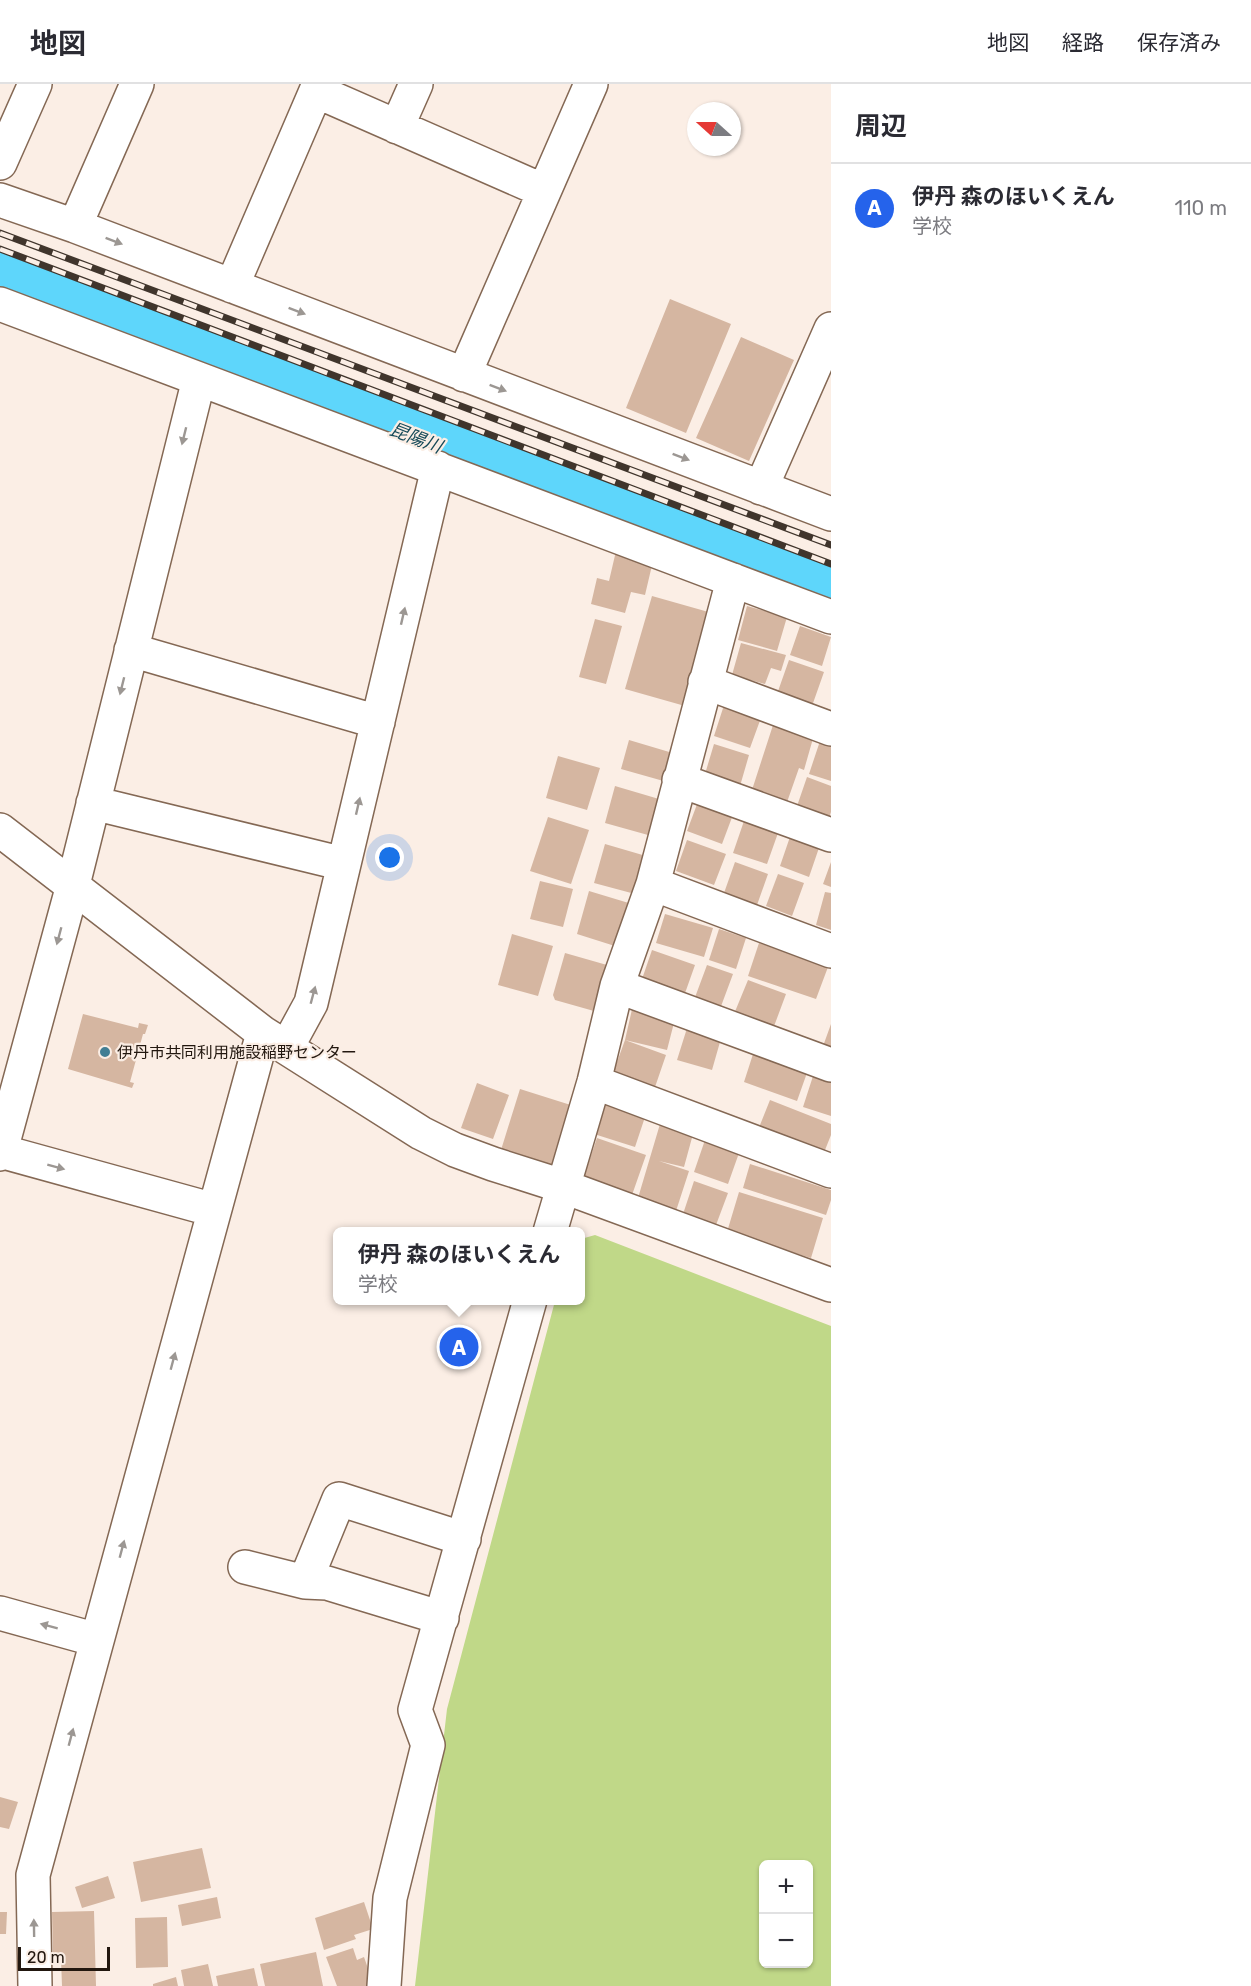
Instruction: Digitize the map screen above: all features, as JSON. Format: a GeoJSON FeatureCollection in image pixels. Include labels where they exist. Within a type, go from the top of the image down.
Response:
{"type":"FeatureCollection","features":[{"type":"Feature","properties":{"kind":"street"},"geometry":{"type":"LineString","coordinates":[[0,163],[35,84]]}},
{"type":"Feature","properties":{"kind":"street"},"geometry":{"type":"LineString","coordinates":[[75,226],[137,84]]}},
{"type":"Feature","properties":{"kind":"street"},"geometry":{"type":"LineString","coordinates":[[397,127],[416,84]]}},
{"type":"Feature","properties":{"kind":"street"},"geometry":{"type":"LineString","coordinates":[[464,375],[591,84]]}},
{"type":"Feature","properties":{"kind":"street"},"geometry":{"type":"LineString","coordinates":[[232,286],[317,87],[397,127],[544,191]]}},
{"type":"Feature","properties":{"kind":"street"},"geometry":{"type":"LineString","coordinates":[[0,200],[75,226],[831,514]]}},
{"type":"Feature","properties":{"kind":"street"},"geometry":{"type":"LineString","coordinates":[[0,304],[831,617]]}},
{"type":"Feature","properties":{"kind":"street"},"geometry":{"type":"LineString","coordinates":[[761,488],[831,330]]}},
{"type":"Feature","properties":{"kind":"street"},"geometry":{"type":"LineString","coordinates":[[198,379],[73,885],[0,1152],[214,1210]]}},
{"type":"Feature","properties":{"kind":"street"},"geometry":{"type":"LineString","coordinates":[[35,1986],[33,1875],[214,1210],[275,1040],[311,1003],[438,468]]}},
{"type":"Feature","properties":{"kind":"street"},"geometry":{"type":"LineString","coordinates":[[551,1227],[594,1082],[617,986],[652,884],[733,580]]}},
{"type":"Feature","properties":{"kind":"street"},"geometry":{"type":"LineString","coordinates":[[131,650],[378,722]]}},
{"type":"Feature","properties":{"kind":"street"},"geometry":{"type":"LineString","coordinates":[[705,682],[831,729]]}},
{"type":"Feature","properties":{"kind":"street"},"geometry":{"type":"LineString","coordinates":[[679,780],[831,836]]}},
{"type":"Feature","properties":{"kind":"street"},"geometry":{"type":"LineString","coordinates":[[93,803],[344,864]]}},
{"type":"Feature","properties":{"kind":"street"},"geometry":{"type":"LineString","coordinates":[[0,830],[275,1040],[421,1133],[493,1164],[562,1186],[831,1285]]}},
{"type":"Feature","properties":{"kind":"street"},"geometry":{"type":"LineString","coordinates":[[652,884],[831,951]]}},
{"type":"Feature","properties":{"kind":"street"},"geometry":{"type":"LineString","coordinates":[[617,986],[831,1065]]}},
{"type":"Feature","properties":{"kind":"street"},"geometry":{"type":"LineString","coordinates":[[594,1082],[831,1171]]}},
{"type":"Feature","properties":{"kind":"street"},"geometry":{"type":"LineString","coordinates":[[384,1986],[390,1898],[428,1745],[415,1710],[530,1305]]}},
{"type":"Feature","properties":{"kind":"street"},"geometry":{"type":"LineString","coordinates":[[305,1582],[339,1499],[464,1539]]}},
{"type":"Feature","properties":{"kind":"street"},"geometry":{"type":"LineString","coordinates":[[245,1567],[305,1582],[327,1583],[442,1618]]}},
{"type":"Feature","properties":{"kind":"street"},"geometry":{"type":"LineString","coordinates":[[0,1613],[97,1640]]}},
{"type":"Feature","properties":{"kind":"green space"},"geometry":{"type":"Polygon","coordinates":[[[595,1235],[831,1326],[831,1986],[415,1986],[447,1709],[554,1305],[585,1305],[585,1238],[595,1235]]]}},
{"type":"Feature","properties":{"kind":"building"},"geometry":{"type":"Polygon","coordinates":[[[670,299],[731,324],[686,433],[626,408],[670,299]]]}},
{"type":"Feature","properties":{"kind":"building"},"geometry":{"type":"Polygon","coordinates":[[[741,337],[794,360],[749,461],[696,438],[741,337]]]}},
{"type":"Feature","properties":{"kind":"building"},"geometry":{"type":"Polygon","coordinates":[[[616,551],[653,561],[645,595],[631,592],[625,613],[591,604],[597,578],[609,581],[616,551]]]}},
{"type":"Feature","properties":{"kind":"building"},"geometry":{"type":"Polygon","coordinates":[[[652,596],[712,613],[685,706],[625,689],[652,596]]]}},
{"type":"Feature","properties":{"kind":"building"},"geometry":{"type":"Polygon","coordinates":[[[747,606],[787,617],[777,651],[738,640],[747,606]]]}},
{"type":"Feature","properties":{"kind":"building"},"geometry":{"type":"Polygon","coordinates":[[[595,619],[622,626],[606,684],[579,677],[595,619]]]}},
{"type":"Feature","properties":{"kind":"building"},"geometry":{"type":"Polygon","coordinates":[[[800,626],[831,637],[822,666],[790,655],[800,626]]]}},
{"type":"Feature","properties":{"kind":"building"},"geometry":{"type":"Polygon","coordinates":[[[741,643],[786,655],[781,671],[771,668],[765,684],[732,675],[741,643]]]}},
{"type":"Feature","properties":{"kind":"building"},"geometry":{"type":"Polygon","coordinates":[[[789,660],[824,672],[812,706],[777,694],[789,660]]]}},
{"type":"Feature","properties":{"kind":"building"},"geometry":{"type":"Polygon","coordinates":[[[725,702],[762,715],[750,748],[714,736],[725,702]]]}},
{"type":"Feature","properties":{"kind":"building"},"geometry":{"type":"Polygon","coordinates":[[[774,722],[814,735],[804,770],[799,768],[786,805],[751,793],[774,722]]]}},
{"type":"Feature","properties":{"kind":"building"},"geometry":{"type":"Polygon","coordinates":[[[821,738],[831,742],[831,781],[809,774],[821,738]]]}},
{"type":"Feature","properties":{"kind":"building"},"geometry":{"type":"Polygon","coordinates":[[[629,740],[676,754],[667,782],[621,769],[629,740]]]}},
{"type":"Feature","properties":{"kind":"building"},"geometry":{"type":"Polygon","coordinates":[[[714,744],[749,755],[740,786],[705,774],[714,744]]]}},
{"type":"Feature","properties":{"kind":"building"},"geometry":{"type":"Polygon","coordinates":[[[558,756],[600,768],[587,810],[546,798],[558,756]]]}},
{"type":"Feature","properties":{"kind":"building"},"geometry":{"type":"Polygon","coordinates":[[[807,777],[831,786],[831,812],[828,821],[796,809],[807,777]]]}},
{"type":"Feature","properties":{"kind":"building"},"geometry":{"type":"Polygon","coordinates":[[[615,786],[659,799],[648,835],[605,823],[615,786]]]}},
{"type":"Feature","properties":{"kind":"building"},"geometry":{"type":"Polygon","coordinates":[[[699,799],[734,812],[722,844],[687,831],[699,799]]]}},
{"type":"Feature","properties":{"kind":"building"},"geometry":{"type":"Polygon","coordinates":[[[548,817],[589,830],[571,884],[530,871],[548,817]]]}},
{"type":"Feature","properties":{"kind":"building"},"geometry":{"type":"Polygon","coordinates":[[[744,821],[778,833],[767,864],[733,853],[744,821]]]}},
{"type":"Feature","properties":{"kind":"building"},"geometry":{"type":"Polygon","coordinates":[[[792,831],[821,842],[809,877],[780,866],[792,831]]]}},
{"type":"Feature","properties":{"kind":"building"},"geometry":{"type":"Polygon","coordinates":[[[687,840],[726,854],[714,885],[676,871],[687,840]]]}},
{"type":"Feature","properties":{"kind":"building"},"geometry":{"type":"Polygon","coordinates":[[[605,844],[646,856],[635,894],[594,883],[605,844]]]}},
{"type":"Feature","properties":{"kind":"building"},"geometry":{"type":"Polygon","coordinates":[[[735,862],[768,874],[757,905],[724,893],[735,862]]]}},
{"type":"Feature","properties":{"kind":"building"},"geometry":{"type":"Polygon","coordinates":[[[831,862],[831,887],[823,884],[831,862]]]}},
{"type":"Feature","properties":{"kind":"building"},"geometry":{"type":"Polygon","coordinates":[[[778,874],[804,883],[792,916],[766,906],[778,874]]]}},
{"type":"Feature","properties":{"kind":"building"},"geometry":{"type":"Polygon","coordinates":[[[540,881],[573,889],[563,927],[530,919],[540,881]]]}},
{"type":"Feature","properties":{"kind":"building"},"geometry":{"type":"Polygon","coordinates":[[[589,891],[632,904],[618,947],[577,934],[589,891]]]}},
{"type":"Feature","properties":{"kind":"building"},"geometry":{"type":"Polygon","coordinates":[[[825,892],[831,893],[831,930],[816,925],[825,892]]]}},
{"type":"Feature","properties":{"kind":"building"},"geometry":{"type":"Polygon","coordinates":[[[665,914],[713,928],[704,957],[656,943],[665,914]]]}},
{"type":"Feature","properties":{"kind":"building"},"geometry":{"type":"Polygon","coordinates":[[[719,929],[746,938],[736,969],[709,960],[719,929]]]}},
{"type":"Feature","properties":{"kind":"building"},"geometry":{"type":"Polygon","coordinates":[[[512,934],[553,946],[538,996],[498,985],[512,934]]]}},
{"type":"Feature","properties":{"kind":"building"},"geometry":{"type":"Polygon","coordinates":[[[759,943],[828,967],[816,999],[748,976],[759,943]]]}},
{"type":"Feature","properties":{"kind":"building"},"geometry":{"type":"Polygon","coordinates":[[[652,950],[695,965],[684,996],[641,982],[652,950]]]}},
{"type":"Feature","properties":{"kind":"building"},"geometry":{"type":"Polygon","coordinates":[[[565,953],[614,967],[601,1013],[555,1000],[553,995],[565,953]]]}},
{"type":"Feature","properties":{"kind":"building"},"geometry":{"type":"Polygon","coordinates":[[[707,965],[733,974],[720,1009],[694,1000],[707,965]]]}},
{"type":"Feature","properties":{"kind":"building"},"geometry":{"type":"Polygon","coordinates":[[[748,980],[786,994],[773,1029],[734,1014],[748,980]]]}},
{"type":"Feature","properties":{"kind":"building"},"geometry":{"type":"Polygon","coordinates":[[[633,1005],[676,1015],[667,1050],[625,1040],[633,1005]]]}},
{"type":"Feature","properties":{"kind":"building","name":"伊丹市共同利用施設稲野センター"},"geometry":{"type":"Polygon","coordinates":[[[83,1014],[138,1028],[139,1023],[148,1025],[143,1034],[130,1082],[134,1083],[132,1088],[68,1069],[83,1014]]]}},
{"type":"Feature","properties":{"kind":"building"},"geometry":{"type":"Polygon","coordinates":[[[831,1024],[831,1052],[822,1049],[831,1024]]]}},
{"type":"Feature","properties":{"kind":"building"},"geometry":{"type":"Polygon","coordinates":[[[688,1025],[722,1035],[712,1070],[677,1060],[688,1025]]]}},
{"type":"Feature","properties":{"kind":"building"},"geometry":{"type":"Polygon","coordinates":[[[625,1040],[666,1055],[654,1090],[612,1076],[625,1040]]]}},
{"type":"Feature","properties":{"kind":"building"},"geometry":{"type":"Polygon","coordinates":[[[754,1051],[808,1070],[797,1101],[744,1082],[754,1051]]]}},
{"type":"Feature","properties":{"kind":"building"},"geometry":{"type":"Polygon","coordinates":[[[814,1073],[831,1079],[831,1116],[803,1107],[814,1073]]]}},
{"type":"Feature","properties":{"kind":"building"},"geometry":{"type":"Polygon","coordinates":[[[477,1083],[509,1095],[493,1139],[461,1128],[477,1083]]]}},
{"type":"Feature","properties":{"kind":"building"},"geometry":{"type":"Polygon","coordinates":[[[520,1089],[577,1107],[556,1168],[501,1150],[520,1089]]]}},
{"type":"Feature","properties":{"kind":"building"},"geometry":{"type":"Polygon","coordinates":[[[605,1097],[647,1111],[635,1147],[594,1134],[605,1097]]]}},
{"type":"Feature","properties":{"kind":"building"},"geometry":{"type":"Polygon","coordinates":[[[770,1100],[831,1124],[831,1135],[823,1155],[758,1130],[770,1100]]]}},
{"type":"Feature","properties":{"kind":"building"},"geometry":{"type":"Polygon","coordinates":[[[660,1124],[693,1134],[684,1167],[659,1161],[689,1171],[676,1211],[638,1198],[660,1124]]]}},
{"type":"Feature","properties":{"kind":"building"},"geometry":{"type":"Polygon","coordinates":[[[597,1138],[646,1155],[632,1195],[583,1179],[597,1138]]]}},
{"type":"Feature","properties":{"kind":"building"},"geometry":{"type":"Polygon","coordinates":[[[705,1140],[739,1153],[728,1184],[694,1172],[705,1140]]]}},
{"type":"Feature","properties":{"kind":"building"},"geometry":{"type":"Polygon","coordinates":[[[750,1164],[831,1190],[831,1200],[826,1215],[743,1188],[750,1164]]]}},
{"type":"Feature","properties":{"kind":"building"},"geometry":{"type":"Polygon","coordinates":[[[694,1181],[728,1193],[716,1225],[683,1214],[694,1181]]]}},
{"type":"Feature","properties":{"kind":"building"},"geometry":{"type":"Polygon","coordinates":[[[739,1192],[823,1218],[811,1258],[727,1232],[739,1192]]]}},
{"type":"Feature","properties":{"kind":"building"},"geometry":{"type":"Polygon","coordinates":[[[0,1797],[18,1802],[9,1829],[0,1827],[0,1797]]]}},
{"type":"Feature","properties":{"kind":"building"},"geometry":{"type":"Polygon","coordinates":[[[202,1848],[211,1888],[141,1902],[133,1862],[202,1848]]]}},
{"type":"Feature","properties":{"kind":"building"},"geometry":{"type":"Polygon","coordinates":[[[108,1876],[115,1898],[82,1908],[75,1887],[108,1876]]]}},
{"type":"Feature","properties":{"kind":"building"},"geometry":{"type":"Polygon","coordinates":[[[217,1897],[221,1918],[182,1926],[178,1905],[217,1897]]]}},
{"type":"Feature","properties":{"kind":"building"},"geometry":{"type":"Polygon","coordinates":[[[364,1902],[373,1929],[354,1935],[356,1939],[324,1950],[315,1918],[364,1902]]]}},
{"type":"Feature","properties":{"kind":"building"},"geometry":{"type":"Polygon","coordinates":[[[94,1911],[96,1986],[62,1986],[61,1959],[53,1959],[52,1912],[94,1911]]]}},
{"type":"Feature","properties":{"kind":"building"},"geometry":{"type":"Polygon","coordinates":[[[0,1912],[7,1912],[6,1934],[0,1934],[0,1912]]]}},
{"type":"Feature","properties":{"kind":"building"},"geometry":{"type":"Polygon","coordinates":[[[167,1917],[168,1967],[136,1968],[135,1918],[167,1917]]]}},
{"type":"Feature","properties":{"kind":"building"},"geometry":{"type":"Polygon","coordinates":[[[353,1948],[357,1960],[364,1957],[374,1986],[337,1986],[326,1957],[353,1948]]]}},
{"type":"Feature","properties":{"kind":"building"},"geometry":{"type":"Polygon","coordinates":[[[316,1952],[323,1986],[265,1986],[260,1964],[316,1952]]]}},
{"type":"Feature","properties":{"kind":"building"},"geometry":{"type":"Polygon","coordinates":[[[208,1964],[213,1986],[184,1986],[181,1970],[208,1964]]]}},
{"type":"Feature","properties":{"kind":"building"},"geometry":{"type":"Polygon","coordinates":[[[254,1968],[258,1986],[218,1986],[216,1976],[254,1968]]]}},
{"type":"Feature","properties":{"kind":"building"},"geometry":{"type":"Polygon","coordinates":[[[176,1977],[178,1986],[153,1986],[153,1984],[176,1977]]]}},
{"type":"Feature","properties":{"kind":"waterway","name":"昆陽川"},"geometry":{"type":"LineString","coordinates":[[0,280],[831,596]]}},
{"type":"Feature","properties":{"kind":"railway"},"geometry":{"type":"LineString","coordinates":[[0,233],[831,545]]}},
{"type":"Feature","properties":{"kind":"railway"},"geometry":{"type":"LineString","coordinates":[[0,249],[831,564]]}},
{"type":"Feature","properties":{"kind":"place","name":"伊丹市共同利用施設稲野センター"},"geometry":{"type":"Point","coordinates":[105,1052]}},
{"type":"Feature","properties":{"kind":"place","name":"伊丹 森のほいくえん"},"geometry":{"type":"Point","coordinates":[459,1347]}}]}
